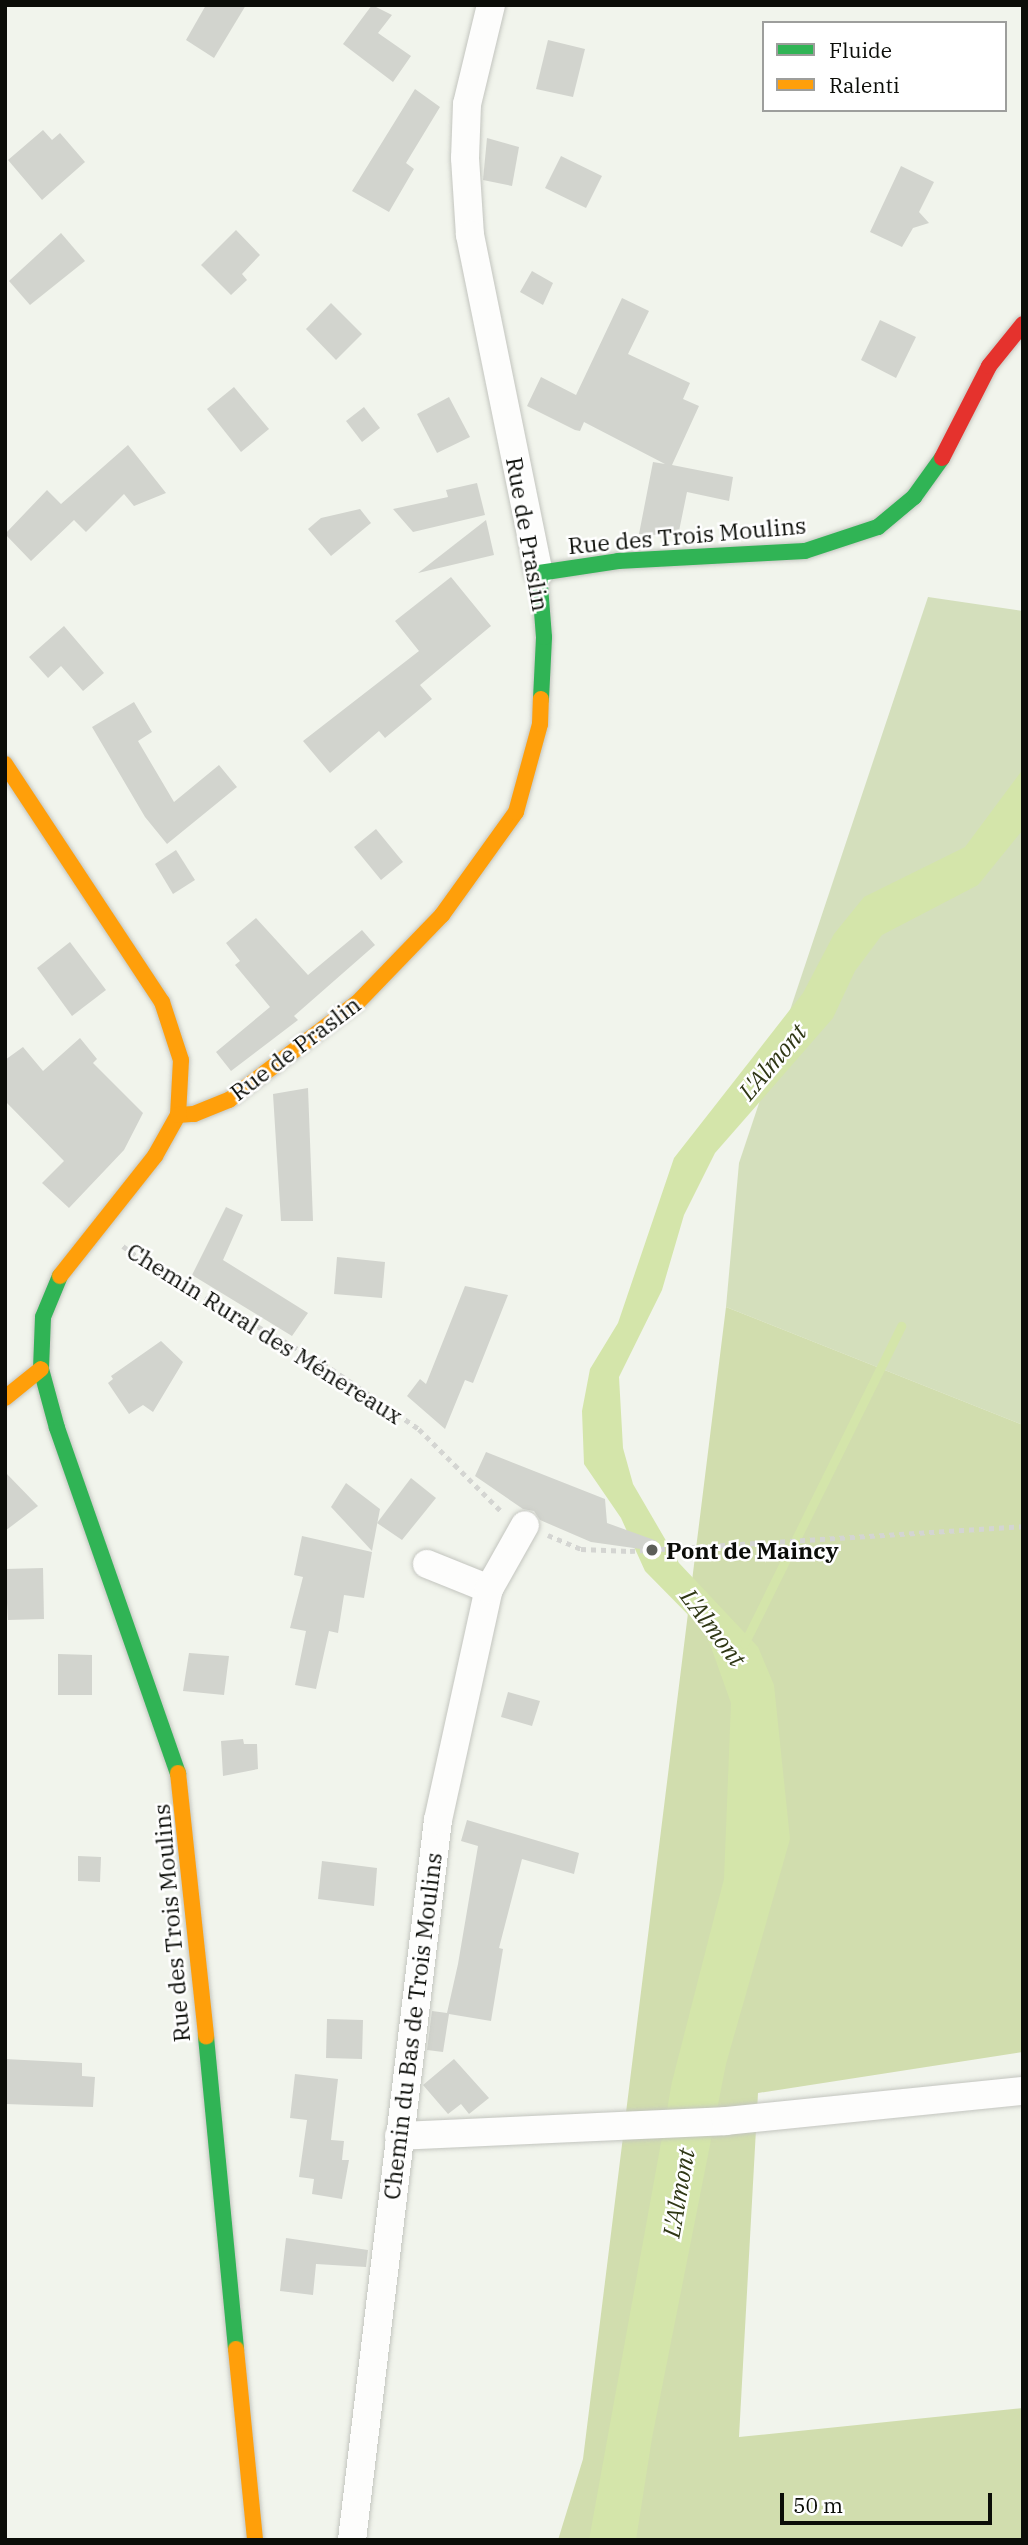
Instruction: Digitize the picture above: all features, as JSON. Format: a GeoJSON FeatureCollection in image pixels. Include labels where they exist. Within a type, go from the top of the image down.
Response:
{"type":"FeatureCollection","features":[{"type":"Feature","properties":{"kind":"street","name":"Rue de Praslin"},"geometry":{"type":"LineString","coordinates":[[178,1115],[194,1114],[229,1100],[357,1003],[442,915],[481,866],[516,812],[540,724],[544,637],[539,573],[470,235],[464,158],[467,104],[491,5]]}},
{"type":"Feature","properties":{"kind":"street","name":"Rue des Trois Moulins"},"geometry":{"type":"LineString","coordinates":[[539,573],[618,561],[805,551],[878,527],[914,496],[936,466],[989,366],[1023,324]]}},
{"type":"Feature","properties":{"kind":"street"},"geometry":{"type":"LineString","coordinates":[[5,764],[162,1002],[181,1060],[178,1115]]}},
{"type":"Feature","properties":{"kind":"street","name":"Rue des Trois Moulins"},"geometry":{"type":"LineString","coordinates":[[178,1115],[155,1156],[62,1272],[43,1317],[41,1369],[57,1428],[181,1783],[255,2540]]}},
{"type":"Feature","properties":{"kind":"street"},"geometry":{"type":"LineString","coordinates":[[5,1398],[41,1369]]}},
{"type":"Feature","properties":{"kind":"street","name":"Chemin du Bas de Trois Moulins"},"geometry":{"type":"LineString","coordinates":[[352,2540],[438,1819],[489,1589],[525,1525]]}},
{"type":"Feature","properties":{"kind":"street"},"geometry":{"type":"LineString","coordinates":[[427,1564],[489,1589]]}},
{"type":"Feature","properties":{"kind":"street"},"geometry":{"type":"LineString","coordinates":[[399,2136],[726,2121],[1023,2091]]}},
{"type":"Feature","properties":{"kind":"path","name":"Chemin Rural des Ménereaux"},"geometry":{"type":"LineString","coordinates":[[97,1227],[153,1268],[323,1363],[419,1429],[503,1513],[581,1549],[630,1551],[1023,1526]]}},
{"type":"Feature","properties":{"kind":"shaded area"},"geometry":{"type":"Polygon","coordinates":[[[928,597],[1023,611],[1023,1425],[726,1307],[739,1163],[928,597]]]}},
{"type":"Feature","properties":{"kind":"shaded area"},"geometry":{"type":"Polygon","coordinates":[[[726,1307],[1023,1425],[1023,2052],[758,2093],[739,2437],[1023,2408],[1023,2540],[558,2540],[583,2459],[726,1307]]]}},
{"type":"Feature","properties":{"kind":"water","name":"L'Almont"},"geometry":{"type":"Polygon","coordinates":[[[1023,769],[1023,830],[978,885],[882,935],[855,971],[833,1018],[715,1153],[684,1215],[662,1290],[619,1377],[623,1448],[633,1484],[679,1563],[758,1647],[774,1685],[790,1839],[726,2064],[652,2438],[636,2540],[589,2540],[672,2082],[724,1879],[731,1703],[706,1633],[645,1571],[621,1518],[584,1464],[582,1411],[590,1369],[618,1323],[674,1158],[803,993],[834,934],[864,897],[965,847],[1023,769]]]}},
{"type":"Feature","properties":{"kind":"building"},"geometry":{"type":"Polygon","coordinates":[[[206,5],[246,5],[214,58],[186,40],[206,5]]]}},
{"type":"Feature","properties":{"kind":"building"},"geometry":{"type":"Polygon","coordinates":[[[372,5],[392,15],[378,33],[411,56],[393,82],[343,44],[372,5]]]}},
{"type":"Feature","properties":{"kind":"building"},"geometry":{"type":"Polygon","coordinates":[[[548,40],[585,49],[573,97],[536,89],[548,40]]]}},
{"type":"Feature","properties":{"kind":"building"},"geometry":{"type":"Polygon","coordinates":[[[415,89],[440,107],[406,163],[414,169],[389,212],[352,191],[415,89]]]}},
{"type":"Feature","properties":{"kind":"building"},"geometry":{"type":"Polygon","coordinates":[[[43,130],[52,140],[60,133],[85,162],[42,200],[8,160],[43,130]]]}},
{"type":"Feature","properties":{"kind":"building"},"geometry":{"type":"Polygon","coordinates":[[[487,138],[519,147],[512,186],[483,180],[487,138]]]}},
{"type":"Feature","properties":{"kind":"building"},"geometry":{"type":"Polygon","coordinates":[[[561,156],[602,176],[586,208],[545,188],[561,156]]]}},
{"type":"Feature","properties":{"kind":"building"},"geometry":{"type":"Polygon","coordinates":[[[901,166],[934,182],[919,212],[929,223],[913,228],[902,247],[870,232],[901,166]]]}},
{"type":"Feature","properties":{"kind":"building"},"geometry":{"type":"Polygon","coordinates":[[[236,230],[260,255],[242,274],[247,280],[231,295],[201,265],[236,230]]]}},
{"type":"Feature","properties":{"kind":"building"},"geometry":{"type":"Polygon","coordinates":[[[61,233],[85,261],[30,305],[9,281],[61,233]]]}},
{"type":"Feature","properties":{"kind":"building"},"geometry":{"type":"Polygon","coordinates":[[[532,271],[553,283],[543,305],[520,292],[532,271]]]}},
{"type":"Feature","properties":{"kind":"building"},"geometry":{"type":"Polygon","coordinates":[[[622,298],[649,311],[628,354],[690,383],[683,399],[699,406],[672,465],[733,477],[729,501],[687,492],[678,536],[639,534],[653,462],[665,464],[584,422],[580,431],[575,430],[527,406],[541,377],[576,395],[622,298]]]}},
{"type":"Feature","properties":{"kind":"building"},"geometry":{"type":"Polygon","coordinates":[[[331,303],[362,334],[336,360],[306,329],[331,303]]]}},
{"type":"Feature","properties":{"kind":"building"},"geometry":{"type":"Polygon","coordinates":[[[880,320],[916,337],[896,378],[861,360],[880,320]]]}},
{"type":"Feature","properties":{"kind":"building"},"geometry":{"type":"Polygon","coordinates":[[[234,387],[269,429],[241,452],[207,409],[234,387]]]}},
{"type":"Feature","properties":{"kind":"building"},"geometry":{"type":"Polygon","coordinates":[[[449,397],[470,437],[437,453],[417,414],[449,397]]]}},
{"type":"Feature","properties":{"kind":"building"},"geometry":{"type":"Polygon","coordinates":[[[364,407],[380,428],[362,442],[346,421],[364,407]]]}},
{"type":"Feature","properties":{"kind":"building"},"geometry":{"type":"Polygon","coordinates":[[[128,445],[166,493],[134,506],[124,494],[86,532],[74,520],[31,561],[5,534],[47,490],[61,504],[128,445]]]}},
{"type":"Feature","properties":{"kind":"building"},"geometry":{"type":"Polygon","coordinates":[[[477,483],[485,515],[413,532],[393,509],[448,497],[446,490],[477,483]]]}},
{"type":"Feature","properties":{"kind":"building"},"geometry":{"type":"Polygon","coordinates":[[[360,509],[371,523],[331,556],[308,529],[321,518],[360,509]]]}},
{"type":"Feature","properties":{"kind":"building"},"geometry":{"type":"Polygon","coordinates":[[[486,520],[494,555],[418,573],[486,520]]]}},
{"type":"Feature","properties":{"kind":"building"},"geometry":{"type":"Polygon","coordinates":[[[451,577],[491,626],[420,685],[432,699],[385,738],[379,731],[330,773],[303,741],[419,651],[395,621],[451,577]]]}},
{"type":"Feature","properties":{"kind":"building"},"geometry":{"type":"Polygon","coordinates":[[[64,626],[104,673],[83,691],[61,666],[48,678],[29,657],[64,626]]]}},
{"type":"Feature","properties":{"kind":"building"},"geometry":{"type":"Polygon","coordinates":[[[134,702],[152,732],[138,741],[174,802],[219,765],[237,787],[167,844],[145,817],[92,727],[134,702]]]}},
{"type":"Feature","properties":{"kind":"building"},"geometry":{"type":"Polygon","coordinates":[[[376,829],[403,862],[381,880],[354,847],[376,829]]]}},
{"type":"Feature","properties":{"kind":"building"},"geometry":{"type":"Polygon","coordinates":[[[176,850],[195,880],[173,894],[155,864],[176,850]]]}},
{"type":"Feature","properties":{"kind":"building"},"geometry":{"type":"Polygon","coordinates":[[[256,918],[308,975],[362,930],[375,945],[294,1016],[298,1020],[231,1071],[216,1052],[270,1007],[235,965],[240,961],[226,943],[256,918]]]}},
{"type":"Feature","properties":{"kind":"building"},"geometry":{"type":"Polygon","coordinates":[[[70,942],[106,990],[72,1016],[37,968],[70,942]]]}},
{"type":"Feature","properties":{"kind":"building"},"geometry":{"type":"Polygon","coordinates":[[[80,1038],[97,1059],[93,1063],[143,1113],[124,1150],[69,1208],[42,1183],[64,1161],[5,1101],[5,1060],[23,1047],[43,1071],[80,1038]]]}},
{"type":"Feature","properties":{"kind":"building"},"geometry":{"type":"Polygon","coordinates":[[[308,1088],[313,1221],[281,1221],[273,1094],[308,1088]]]}},
{"type":"Feature","properties":{"kind":"building"},"geometry":{"type":"Polygon","coordinates":[[[226,1207],[243,1215],[223,1260],[308,1313],[292,1336],[192,1275],[226,1207]]]}},
{"type":"Feature","properties":{"kind":"building"},"geometry":{"type":"Polygon","coordinates":[[[337,1257],[385,1262],[382,1298],[334,1294],[337,1257]]]}},
{"type":"Feature","properties":{"kind":"building"},"geometry":{"type":"Polygon","coordinates":[[[465,1286],[508,1295],[473,1383],[465,1380],[445,1429],[407,1396],[420,1379],[426,1384],[465,1286]]]}},
{"type":"Feature","properties":{"kind":"building"},"geometry":{"type":"Polygon","coordinates":[[[161,1341],[183,1362],[153,1412],[143,1405],[129,1414],[108,1383],[113,1379],[111,1376],[161,1341]]]}},
{"type":"Feature","properties":{"kind":"building"},"geometry":{"type":"Polygon","coordinates":[[[486,1452],[605,1499],[607,1523],[657,1541],[655,1551],[591,1542],[540,1520],[534,1511],[523,1509],[475,1476],[486,1452]]]}},
{"type":"Feature","properties":{"kind":"building"},"geometry":{"type":"Polygon","coordinates":[[[5,1472],[38,1506],[5,1531],[5,1472]]]}},
{"type":"Feature","properties":{"kind":"building"},"geometry":{"type":"Polygon","coordinates":[[[411,1478],[436,1498],[402,1540],[377,1523],[411,1478]]]}},
{"type":"Feature","properties":{"kind":"building"},"geometry":{"type":"Polygon","coordinates":[[[346,1483],[380,1509],[372,1551],[331,1507],[346,1483]]]}},
{"type":"Feature","properties":{"kind":"building"},"geometry":{"type":"Polygon","coordinates":[[[302,1536],[372,1552],[364,1598],[344,1595],[338,1633],[329,1631],[316,1689],[295,1685],[306,1631],[290,1628],[303,1577],[294,1575],[302,1536]]]}},
{"type":"Feature","properties":{"kind":"building"},"geometry":{"type":"Polygon","coordinates":[[[43,1568],[44,1619],[8,1620],[5,1569],[43,1568]]]}},
{"type":"Feature","properties":{"kind":"building"},"geometry":{"type":"Polygon","coordinates":[[[189,1653],[229,1656],[224,1695],[183,1691],[189,1653]]]}},
{"type":"Feature","properties":{"kind":"building"},"geometry":{"type":"Polygon","coordinates":[[[58,1654],[92,1655],[92,1695],[58,1695],[58,1654]]]}},
{"type":"Feature","properties":{"kind":"building"},"geometry":{"type":"Polygon","coordinates":[[[508,1692],[540,1701],[532,1726],[501,1717],[508,1692]]]}},
{"type":"Feature","properties":{"kind":"building"},"geometry":{"type":"Polygon","coordinates":[[[243,1739],[244,1744],[257,1744],[258,1769],[223,1776],[221,1741],[243,1739]]]}},
{"type":"Feature","properties":{"kind":"building"},"geometry":{"type":"Polygon","coordinates":[[[467,1820],[579,1853],[574,1874],[522,1859],[499,1948],[503,1949],[491,2021],[449,2014],[443,2052],[427,2050],[432,2011],[447,2013],[458,1964],[478,1846],[461,1841],[467,1820]]]}},
{"type":"Feature","properties":{"kind":"building"},"geometry":{"type":"Polygon","coordinates":[[[78,1856],[101,1857],[100,1882],[78,1881],[78,1856]]]}},
{"type":"Feature","properties":{"kind":"building"},"geometry":{"type":"Polygon","coordinates":[[[322,1861],[377,1868],[374,1906],[318,1899],[322,1861]]]}},
{"type":"Feature","properties":{"kind":"building"},"geometry":{"type":"Polygon","coordinates":[[[327,2019],[363,2020],[362,2059],[326,2058],[327,2019]]]}},
{"type":"Feature","properties":{"kind":"building"},"geometry":{"type":"Polygon","coordinates":[[[5,2059],[82,2063],[82,2076],[95,2077],[93,2107],[5,2104],[5,2059]]]}},
{"type":"Feature","properties":{"kind":"building"},"geometry":{"type":"Polygon","coordinates":[[[454,2059],[489,2098],[469,2114],[461,2104],[448,2114],[423,2085],[454,2059]]]}},
{"type":"Feature","properties":{"kind":"building"},"geometry":{"type":"Polygon","coordinates":[[[295,2074],[338,2079],[331,2140],[344,2141],[342,2160],[349,2160],[342,2199],[312,2194],[314,2179],[299,2177],[307,2120],[290,2118],[295,2074]]]}},
{"type":"Feature","properties":{"kind":"building"},"geometry":{"type":"Polygon","coordinates":[[[286,2238],[368,2250],[366,2267],[316,2264],[313,2295],[280,2291],[286,2238]]]}},
{"type":"Feature","properties":{"kind":"waterway","name":"L'Almont"},"geometry":{"type":"LineString","coordinates":[[744,1644],[901,1326]]}},
{"type":"Feature","properties":{"kind":"traffic: fast"},"geometry":{"type":"LineString","coordinates":[[541,699],[544,637],[539,573],[618,561],[805,551],[878,527],[914,497],[942,458]]}},
{"type":"Feature","properties":{"kind":"traffic: fast"},"geometry":{"type":"LineString","coordinates":[[60,1276],[43,1317],[41,1369],[57,1428],[178,1773]]}},
{"type":"Feature","properties":{"kind":"traffic: fast"},"geometry":{"type":"LineString","coordinates":[[206,2037],[236,2349]]}},
{"type":"Feature","properties":{"kind":"traffic: slow"},"geometry":{"type":"LineString","coordinates":[[178,1115],[194,1114],[229,1100],[357,1003],[442,915],[516,812],[540,724],[541,699]]}},
{"type":"Feature","properties":{"kind":"traffic: slow"},"geometry":{"type":"LineString","coordinates":[[5,764],[162,1002],[181,1060],[178,1115],[155,1156],[60,1276]]}},
{"type":"Feature","properties":{"kind":"traffic: slow"},"geometry":{"type":"LineString","coordinates":[[5,1398],[41,1369]]}},
{"type":"Feature","properties":{"kind":"traffic: slow"},"geometry":{"type":"LineString","coordinates":[[178,1773],[206,2037]]}},
{"type":"Feature","properties":{"kind":"traffic: slow"},"geometry":{"type":"LineString","coordinates":[[236,2349],[255,2540]]}},
{"type":"Feature","properties":{"kind":"traffic: jam"},"geometry":{"type":"LineString","coordinates":[[942,458],[989,366],[1023,324]]}},
{"type":"Feature","properties":{"kind":"place","name":"Pont de Maincy"},"geometry":{"type":"Point","coordinates":[652,1550]}}]}
